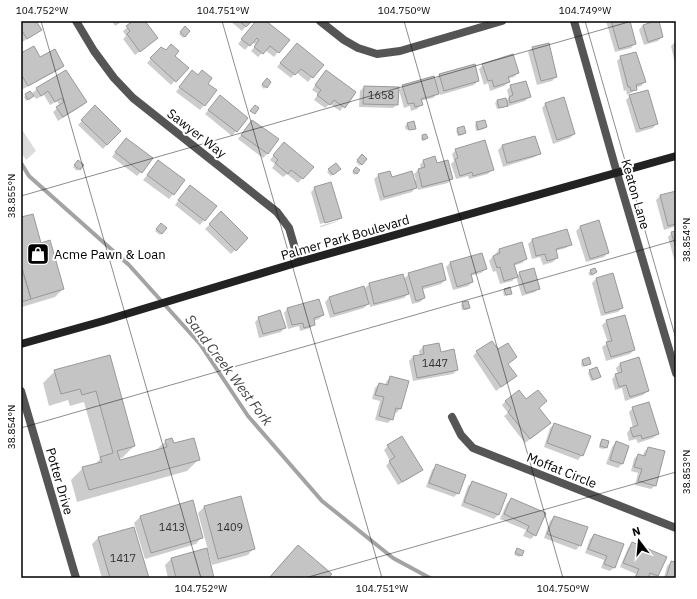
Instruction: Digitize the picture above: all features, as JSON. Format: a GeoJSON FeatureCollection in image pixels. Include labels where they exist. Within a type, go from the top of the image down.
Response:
{"type":"FeatureCollection","features":[{"type":"Feature","properties":{"kind":"main road","name":"Palmer Park Boulevard"},"geometry":{"type":"LineString","coordinates":[[21,344],[299,262],[676,156]]}},
{"type":"Feature","properties":{"kind":"street","name":"Sawyer Way"},"geometry":{"type":"LineString","coordinates":[[76,21],[94,51],[114,78],[133,98],[277,212],[289,228],[299,262]]}},
{"type":"Feature","properties":{"kind":"street"},"geometry":{"type":"LineString","coordinates":[[320,21],[344,40],[358,48],[377,54],[400,51],[502,21]]}},
{"type":"Feature","properties":{"kind":"street","name":"Keaton Lane"},"geometry":{"type":"LineString","coordinates":[[574,21],[676,373]]}},
{"type":"Feature","properties":{"kind":"street","name":"Potter Drive"},"geometry":{"type":"LineString","coordinates":[[21,391],[76,578]]}},
{"type":"Feature","properties":{"kind":"street","name":"Moffat Circle"},"geometry":{"type":"LineString","coordinates":[[452,417],[461,435],[472,448],[676,528]]}},
{"type":"Feature","properties":{"kind":"shaded area"},"geometry":{"type":"Polygon","coordinates":[[[21,128],[36,151],[26,160],[21,152],[21,128]]]}},
{"type":"Feature","properties":{"kind":"building"},"geometry":{"type":"Polygon","coordinates":[[[21,21],[36,21],[42,30],[27,39],[21,29],[21,21]]]}},
{"type":"Feature","properties":{"kind":"building"},"geometry":{"type":"Polygon","coordinates":[[[133,21],[145,21],[158,38],[140,52],[127,34],[130,31],[126,26],[133,21]]]}},
{"type":"Feature","properties":{"kind":"building"},"geometry":{"type":"Polygon","coordinates":[[[239,21],[252,21],[246,27],[239,21]]]}},
{"type":"Feature","properties":{"kind":"building"},"geometry":{"type":"Polygon","coordinates":[[[256,21],[266,21],[290,40],[279,53],[270,46],[263,54],[254,47],[259,40],[257,38],[250,46],[241,39],[256,21]]]}},
{"type":"Feature","properties":{"kind":"building"},"geometry":{"type":"Polygon","coordinates":[[[611,21],[630,21],[636,44],[619,49],[611,21]]]}},
{"type":"Feature","properties":{"kind":"building"},"geometry":{"type":"Polygon","coordinates":[[[659,21],[663,37],[648,42],[643,25],[659,21]]]}},
{"type":"Feature","properties":{"kind":"building"},"geometry":{"type":"Polygon","coordinates":[[[185,26],[190,31],[185,37],[180,32],[185,26]]]}},
{"type":"Feature","properties":{"kind":"building"},"geometry":{"type":"Polygon","coordinates":[[[297,43],[324,65],[313,78],[301,69],[295,75],[280,63],[297,43]]]}},
{"type":"Feature","properties":{"kind":"building"},"geometry":{"type":"Polygon","coordinates":[[[549,43],[557,77],[541,81],[532,47],[549,43]]]}},
{"type":"Feature","properties":{"kind":"building"},"geometry":{"type":"Polygon","coordinates":[[[171,44],[179,51],[175,56],[189,68],[176,82],[150,58],[161,47],[166,50],[171,44]]]}},
{"type":"Feature","properties":{"kind":"building"},"geometry":{"type":"Polygon","coordinates":[[[34,46],[40,57],[55,49],[64,66],[28,86],[21,74],[21,53],[34,46]]]}},
{"type":"Feature","properties":{"kind":"building"},"geometry":{"type":"Polygon","coordinates":[[[636,52],[646,82],[636,85],[637,90],[631,91],[630,87],[628,87],[620,56],[636,52]]]}},
{"type":"Feature","properties":{"kind":"building"},"geometry":{"type":"Polygon","coordinates":[[[513,54],[519,73],[508,77],[510,82],[494,87],[492,80],[488,81],[482,64],[513,54]]]}},
{"type":"Feature","properties":{"kind":"building"},"geometry":{"type":"Polygon","coordinates":[[[475,64],[479,81],[444,91],[439,74],[475,64]]]}},
{"type":"Feature","properties":{"kind":"building"},"geometry":{"type":"Polygon","coordinates":[[[66,70],[87,102],[63,117],[56,107],[64,102],[61,98],[55,102],[48,91],[41,96],[36,88],[66,70]]]}},
{"type":"Feature","properties":{"kind":"building"},"geometry":{"type":"Polygon","coordinates":[[[192,70],[198,75],[202,70],[212,78],[208,84],[217,90],[205,106],[179,87],[192,70]]]}},
{"type":"Feature","properties":{"kind":"building"},"geometry":{"type":"Polygon","coordinates":[[[326,70],[356,92],[345,108],[334,100],[330,105],[317,95],[321,90],[315,85],[326,70]]]}},
{"type":"Feature","properties":{"kind":"building"},"geometry":{"type":"Polygon","coordinates":[[[434,76],[439,94],[421,99],[423,105],[415,107],[414,103],[408,104],[402,85],[434,76]]]}},
{"type":"Feature","properties":{"kind":"building"},"geometry":{"type":"Polygon","coordinates":[[[267,78],[271,82],[267,88],[262,84],[267,78]]]}},
{"type":"Feature","properties":{"kind":"building"},"geometry":{"type":"Polygon","coordinates":[[[526,81],[531,97],[510,103],[509,97],[513,95],[510,85],[526,81]]]}},
{"type":"Feature","properties":{"kind":"building"},"geometry":{"type":"Polygon","coordinates":[[[364,86],[399,87],[398,105],[363,104],[364,86]]]}},
{"type":"Feature","properties":{"kind":"building"},"geometry":{"type":"Polygon","coordinates":[[[648,90],[658,124],[640,129],[629,95],[648,90]]]}},
{"type":"Feature","properties":{"kind":"building"},"geometry":{"type":"Polygon","coordinates":[[[30,91],[34,96],[28,100],[25,94],[30,91]]]}},
{"type":"Feature","properties":{"kind":"building"},"geometry":{"type":"Polygon","coordinates":[[[220,95],[248,118],[237,132],[208,110],[220,95]]]}},
{"type":"Feature","properties":{"kind":"building"},"geometry":{"type":"Polygon","coordinates":[[[564,97],[575,134],[557,140],[545,103],[564,97]]]}},
{"type":"Feature","properties":{"kind":"building"},"geometry":{"type":"Polygon","coordinates":[[[506,98],[508,106],[499,108],[497,100],[506,98]]]}},
{"type":"Feature","properties":{"kind":"building"},"geometry":{"type":"Polygon","coordinates":[[[95,105],[121,131],[107,145],[81,120],[95,105]]]}},
{"type":"Feature","properties":{"kind":"building"},"geometry":{"type":"Polygon","coordinates":[[[255,105],[259,108],[255,114],[250,111],[255,105]]]}},
{"type":"Feature","properties":{"kind":"building"},"geometry":{"type":"Polygon","coordinates":[[[252,120],[279,139],[268,154],[241,135],[252,120]]]}},
{"type":"Feature","properties":{"kind":"building"},"geometry":{"type":"Polygon","coordinates":[[[485,120],[487,127],[478,130],[476,122],[485,120]]]}},
{"type":"Feature","properties":{"kind":"building"},"geometry":{"type":"Polygon","coordinates":[[[414,121],[416,129],[409,130],[407,123],[414,121]]]}},
{"type":"Feature","properties":{"kind":"building"},"geometry":{"type":"Polygon","coordinates":[[[464,126],[466,133],[459,135],[457,128],[464,126]]]}},
{"type":"Feature","properties":{"kind":"building"},"geometry":{"type":"Polygon","coordinates":[[[426,134],[428,138],[423,140],[422,135],[426,134]]]}},
{"type":"Feature","properties":{"kind":"building"},"geometry":{"type":"Polygon","coordinates":[[[535,136],[541,154],[507,163],[502,145],[535,136]]]}},
{"type":"Feature","properties":{"kind":"building"},"geometry":{"type":"Polygon","coordinates":[[[126,138],[153,158],[142,173],[115,152],[126,138]]]}},
{"type":"Feature","properties":{"kind":"building"},"geometry":{"type":"Polygon","coordinates":[[[485,140],[494,170],[473,176],[472,172],[460,176],[455,159],[458,158],[455,149],[485,140]]]}},
{"type":"Feature","properties":{"kind":"building"},"geometry":{"type":"Polygon","coordinates":[[[284,142],[314,167],[303,179],[291,170],[288,174],[275,163],[278,160],[273,155],[284,142]]]}},
{"type":"Feature","properties":{"kind":"building"},"geometry":{"type":"Polygon","coordinates":[[[362,154],[367,159],[362,165],[357,160],[362,154]]]}},
{"type":"Feature","properties":{"kind":"building"},"geometry":{"type":"Polygon","coordinates":[[[435,156],[437,163],[448,160],[453,179],[422,187],[418,169],[425,167],[423,160],[435,156]]]}},
{"type":"Feature","properties":{"kind":"building"},"geometry":{"type":"Polygon","coordinates":[[[78,160],[84,165],[80,170],[74,165],[78,160]]]}},
{"type":"Feature","properties":{"kind":"building"},"geometry":{"type":"Polygon","coordinates":[[[158,160],[185,180],[174,195],[147,175],[158,160]]]}},
{"type":"Feature","properties":{"kind":"building"},"geometry":{"type":"Polygon","coordinates":[[[336,163],[341,169],[333,175],[328,169],[336,163]]]}},
{"type":"Feature","properties":{"kind":"building"},"geometry":{"type":"Polygon","coordinates":[[[356,167],[360,170],[357,174],[353,171],[356,167]]]}},
{"type":"Feature","properties":{"kind":"building"},"geometry":{"type":"Polygon","coordinates":[[[390,171],[392,177],[412,171],[417,188],[384,197],[378,174],[390,171]]]}},
{"type":"Feature","properties":{"kind":"building"},"geometry":{"type":"Polygon","coordinates":[[[331,182],[342,218],[325,223],[314,187],[331,182]]]}},
{"type":"Feature","properties":{"kind":"building"},"geometry":{"type":"Polygon","coordinates":[[[190,185],[217,206],[205,221],[178,200],[190,185]]]}},
{"type":"Feature","properties":{"kind":"building"},"geometry":{"type":"Polygon","coordinates":[[[676,191],[676,224],[668,226],[660,195],[676,191]]]}},
{"type":"Feature","properties":{"kind":"building"},"geometry":{"type":"Polygon","coordinates":[[[221,211],[248,238],[236,251],[209,224],[221,211]]]}},
{"type":"Feature","properties":{"kind":"building","name":"Acme Pawn & Loan"},"geometry":{"type":"Polygon","coordinates":[[[33,214],[41,243],[50,240],[64,289],[31,299],[21,265],[21,217],[33,214]]]}},
{"type":"Feature","properties":{"kind":"building"},"geometry":{"type":"Polygon","coordinates":[[[599,220],[609,253],[590,259],[580,226],[599,220]]]}},
{"type":"Feature","properties":{"kind":"building"},"geometry":{"type":"Polygon","coordinates":[[[161,223],[167,228],[162,234],[156,229],[161,223]]]}},
{"type":"Feature","properties":{"kind":"building"},"geometry":{"type":"Polygon","coordinates":[[[567,229],[572,245],[556,249],[558,258],[547,261],[545,254],[536,256],[532,239],[567,229]]]}},
{"type":"Feature","properties":{"kind":"building"},"geometry":{"type":"Polygon","coordinates":[[[676,231],[676,248],[671,232],[676,231]]]}},
{"type":"Feature","properties":{"kind":"building"},"geometry":{"type":"Polygon","coordinates":[[[522,242],[527,259],[514,264],[518,277],[504,281],[500,267],[497,268],[493,256],[500,253],[499,249],[522,242]]]}},
{"type":"Feature","properties":{"kind":"building"},"geometry":{"type":"Polygon","coordinates":[[[482,253],[487,269],[471,274],[473,282],[457,287],[450,262],[482,253]]]}},
{"type":"Feature","properties":{"kind":"building"},"geometry":{"type":"Polygon","coordinates":[[[442,263],[446,280],[422,287],[425,298],[416,301],[408,273],[442,263]]]}},
{"type":"Feature","properties":{"kind":"building"},"geometry":{"type":"Polygon","coordinates":[[[21,265],[31,299],[21,302],[21,265]]]}},
{"type":"Feature","properties":{"kind":"building"},"geometry":{"type":"Polygon","coordinates":[[[534,268],[540,289],[526,293],[519,272],[534,268]]]}},
{"type":"Feature","properties":{"kind":"building"},"geometry":{"type":"Polygon","coordinates":[[[595,268],[597,272],[592,275],[590,270],[595,268]]]}},
{"type":"Feature","properties":{"kind":"building"},"geometry":{"type":"Polygon","coordinates":[[[613,273],[623,308],[605,313],[596,278],[613,273]]]}},
{"type":"Feature","properties":{"kind":"building"},"geometry":{"type":"Polygon","coordinates":[[[403,274],[409,294],[374,304],[369,283],[403,274]]]}},
{"type":"Feature","properties":{"kind":"building"},"geometry":{"type":"Polygon","coordinates":[[[364,286],[369,304],[334,314],[329,297],[364,286]]]}},
{"type":"Feature","properties":{"kind":"building"},"geometry":{"type":"Polygon","coordinates":[[[510,287],[512,294],[506,295],[504,289],[510,287]]]}},
{"type":"Feature","properties":{"kind":"building"},"geometry":{"type":"Polygon","coordinates":[[[319,299],[324,315],[314,318],[315,325],[304,328],[303,323],[292,325],[287,308],[319,299]]]}},
{"type":"Feature","properties":{"kind":"building"},"geometry":{"type":"Polygon","coordinates":[[[468,301],[470,308],[464,309],[462,302],[468,301]]]}},
{"type":"Feature","properties":{"kind":"building"},"geometry":{"type":"Polygon","coordinates":[[[280,310],[286,328],[263,334],[258,317],[280,310]]]}},
{"type":"Feature","properties":{"kind":"building"},"geometry":{"type":"Polygon","coordinates":[[[625,315],[635,350],[611,357],[606,342],[612,341],[606,320],[625,315]]]}},
{"type":"Feature","properties":{"kind":"building"},"geometry":{"type":"Polygon","coordinates":[[[492,341],[498,349],[508,343],[517,357],[508,364],[517,376],[501,387],[476,351],[492,341]]]}},
{"type":"Feature","properties":{"kind":"building"},"geometry":{"type":"Polygon","coordinates":[[[439,343],[441,352],[454,349],[458,370],[417,378],[413,356],[424,354],[423,346],[439,343]]]}},
{"type":"Feature","properties":{"kind":"building"},"geometry":{"type":"Polygon","coordinates":[[[110,355],[135,446],[117,451],[120,460],[167,447],[165,440],[172,438],[174,443],[194,438],[200,460],[89,490],[82,467],[102,462],[100,457],[113,453],[96,391],[82,395],[80,389],[61,394],[54,370],[110,355]]]}},
{"type":"Feature","properties":{"kind":"building"},"geometry":{"type":"Polygon","coordinates":[[[589,357],[591,364],[584,366],[582,360],[589,357]]]}},
{"type":"Feature","properties":{"kind":"building"},"geometry":{"type":"Polygon","coordinates":[[[639,357],[649,391],[630,397],[626,385],[619,387],[615,374],[622,372],[620,363],[639,357]]]}},
{"type":"Feature","properties":{"kind":"building"},"geometry":{"type":"Polygon","coordinates":[[[597,367],[601,377],[593,380],[589,370],[597,367]]]}},
{"type":"Feature","properties":{"kind":"building"},"geometry":{"type":"Polygon","coordinates":[[[390,376],[409,381],[401,409],[396,408],[393,420],[379,416],[384,397],[375,395],[379,383],[388,385],[390,376]]]}},
{"type":"Feature","properties":{"kind":"building"},"geometry":{"type":"Polygon","coordinates":[[[519,390],[526,399],[538,390],[547,401],[539,408],[551,423],[530,439],[508,412],[511,408],[505,401],[519,390]]]}},
{"type":"Feature","properties":{"kind":"building"},"geometry":{"type":"Polygon","coordinates":[[[649,402],[659,434],[642,439],[641,435],[633,437],[630,428],[638,425],[632,407],[649,402]]]}},
{"type":"Feature","properties":{"kind":"building"},"geometry":{"type":"Polygon","coordinates":[[[554,423],[591,436],[583,456],[547,443],[554,423]]]}},
{"type":"Feature","properties":{"kind":"building"},"geometry":{"type":"Polygon","coordinates":[[[402,436],[423,470],[402,482],[389,461],[395,457],[387,445],[402,436]]]}},
{"type":"Feature","properties":{"kind":"building"},"geometry":{"type":"Polygon","coordinates":[[[602,439],[609,441],[607,448],[600,446],[602,439]]]}},
{"type":"Feature","properties":{"kind":"building"},"geometry":{"type":"Polygon","coordinates":[[[616,441],[629,446],[623,464],[610,460],[616,441]]]}},
{"type":"Feature","properties":{"kind":"building"},"geometry":{"type":"Polygon","coordinates":[[[648,447],[665,451],[656,486],[638,481],[642,469],[634,467],[638,454],[645,456],[648,447]]]}},
{"type":"Feature","properties":{"kind":"building"},"geometry":{"type":"Polygon","coordinates":[[[436,464],[466,475],[459,494],[429,483],[436,464]]]}},
{"type":"Feature","properties":{"kind":"building"},"geometry":{"type":"Polygon","coordinates":[[[472,481],[507,494],[499,515],[464,502],[472,481]]]}},
{"type":"Feature","properties":{"kind":"building"},"geometry":{"type":"Polygon","coordinates":[[[241,496],[255,549],[218,559],[204,506],[241,496]]]}},
{"type":"Feature","properties":{"kind":"building"},"geometry":{"type":"Polygon","coordinates":[[[511,498],[546,513],[536,536],[527,531],[529,526],[504,514],[511,498]]]}},
{"type":"Feature","properties":{"kind":"building"},"geometry":{"type":"Polygon","coordinates":[[[193,500],[203,538],[151,553],[140,516],[193,500]]]}},
{"type":"Feature","properties":{"kind":"building"},"geometry":{"type":"Polygon","coordinates":[[[554,516],[588,527],[581,546],[547,534],[554,516]]]}},
{"type":"Feature","properties":{"kind":"building"},"geometry":{"type":"Polygon","coordinates":[[[134,527],[149,578],[110,578],[98,537],[134,527]]]}},
{"type":"Feature","properties":{"kind":"building"},"geometry":{"type":"Polygon","coordinates":[[[594,534],[624,544],[615,568],[604,564],[607,556],[588,549],[594,534]]]}},
{"type":"Feature","properties":{"kind":"building"},"geometry":{"type":"Polygon","coordinates":[[[632,542],[667,557],[658,576],[650,573],[648,578],[641,578],[636,576],[639,569],[623,563],[632,542]]]}},
{"type":"Feature","properties":{"kind":"building"},"geometry":{"type":"Polygon","coordinates":[[[298,545],[332,574],[328,578],[304,578],[301,576],[299,578],[269,578],[298,545]]]}},
{"type":"Feature","properties":{"kind":"building"},"geometry":{"type":"Polygon","coordinates":[[[207,548],[214,578],[176,578],[171,558],[207,548]]]}},
{"type":"Feature","properties":{"kind":"building"},"geometry":{"type":"Polygon","coordinates":[[[517,548],[524,551],[522,556],[515,553],[517,548]]]}},
{"type":"Feature","properties":{"kind":"building"},"geometry":{"type":"Polygon","coordinates":[[[671,561],[676,562],[676,578],[666,578],[671,561]]]}},
{"type":"Feature","properties":{"kind":"waterway","name":"Sand Creek West Fork"},"geometry":{"type":"LineString","coordinates":[[21,163],[29,176],[129,265],[200,344],[248,416],[322,501],[393,558],[430,578]]}},
{"type":"Feature","properties":{"kind":"place","name":"Acme Pawn & Loan"},"geometry":{"type":"Point","coordinates":[38,254]}}]}
